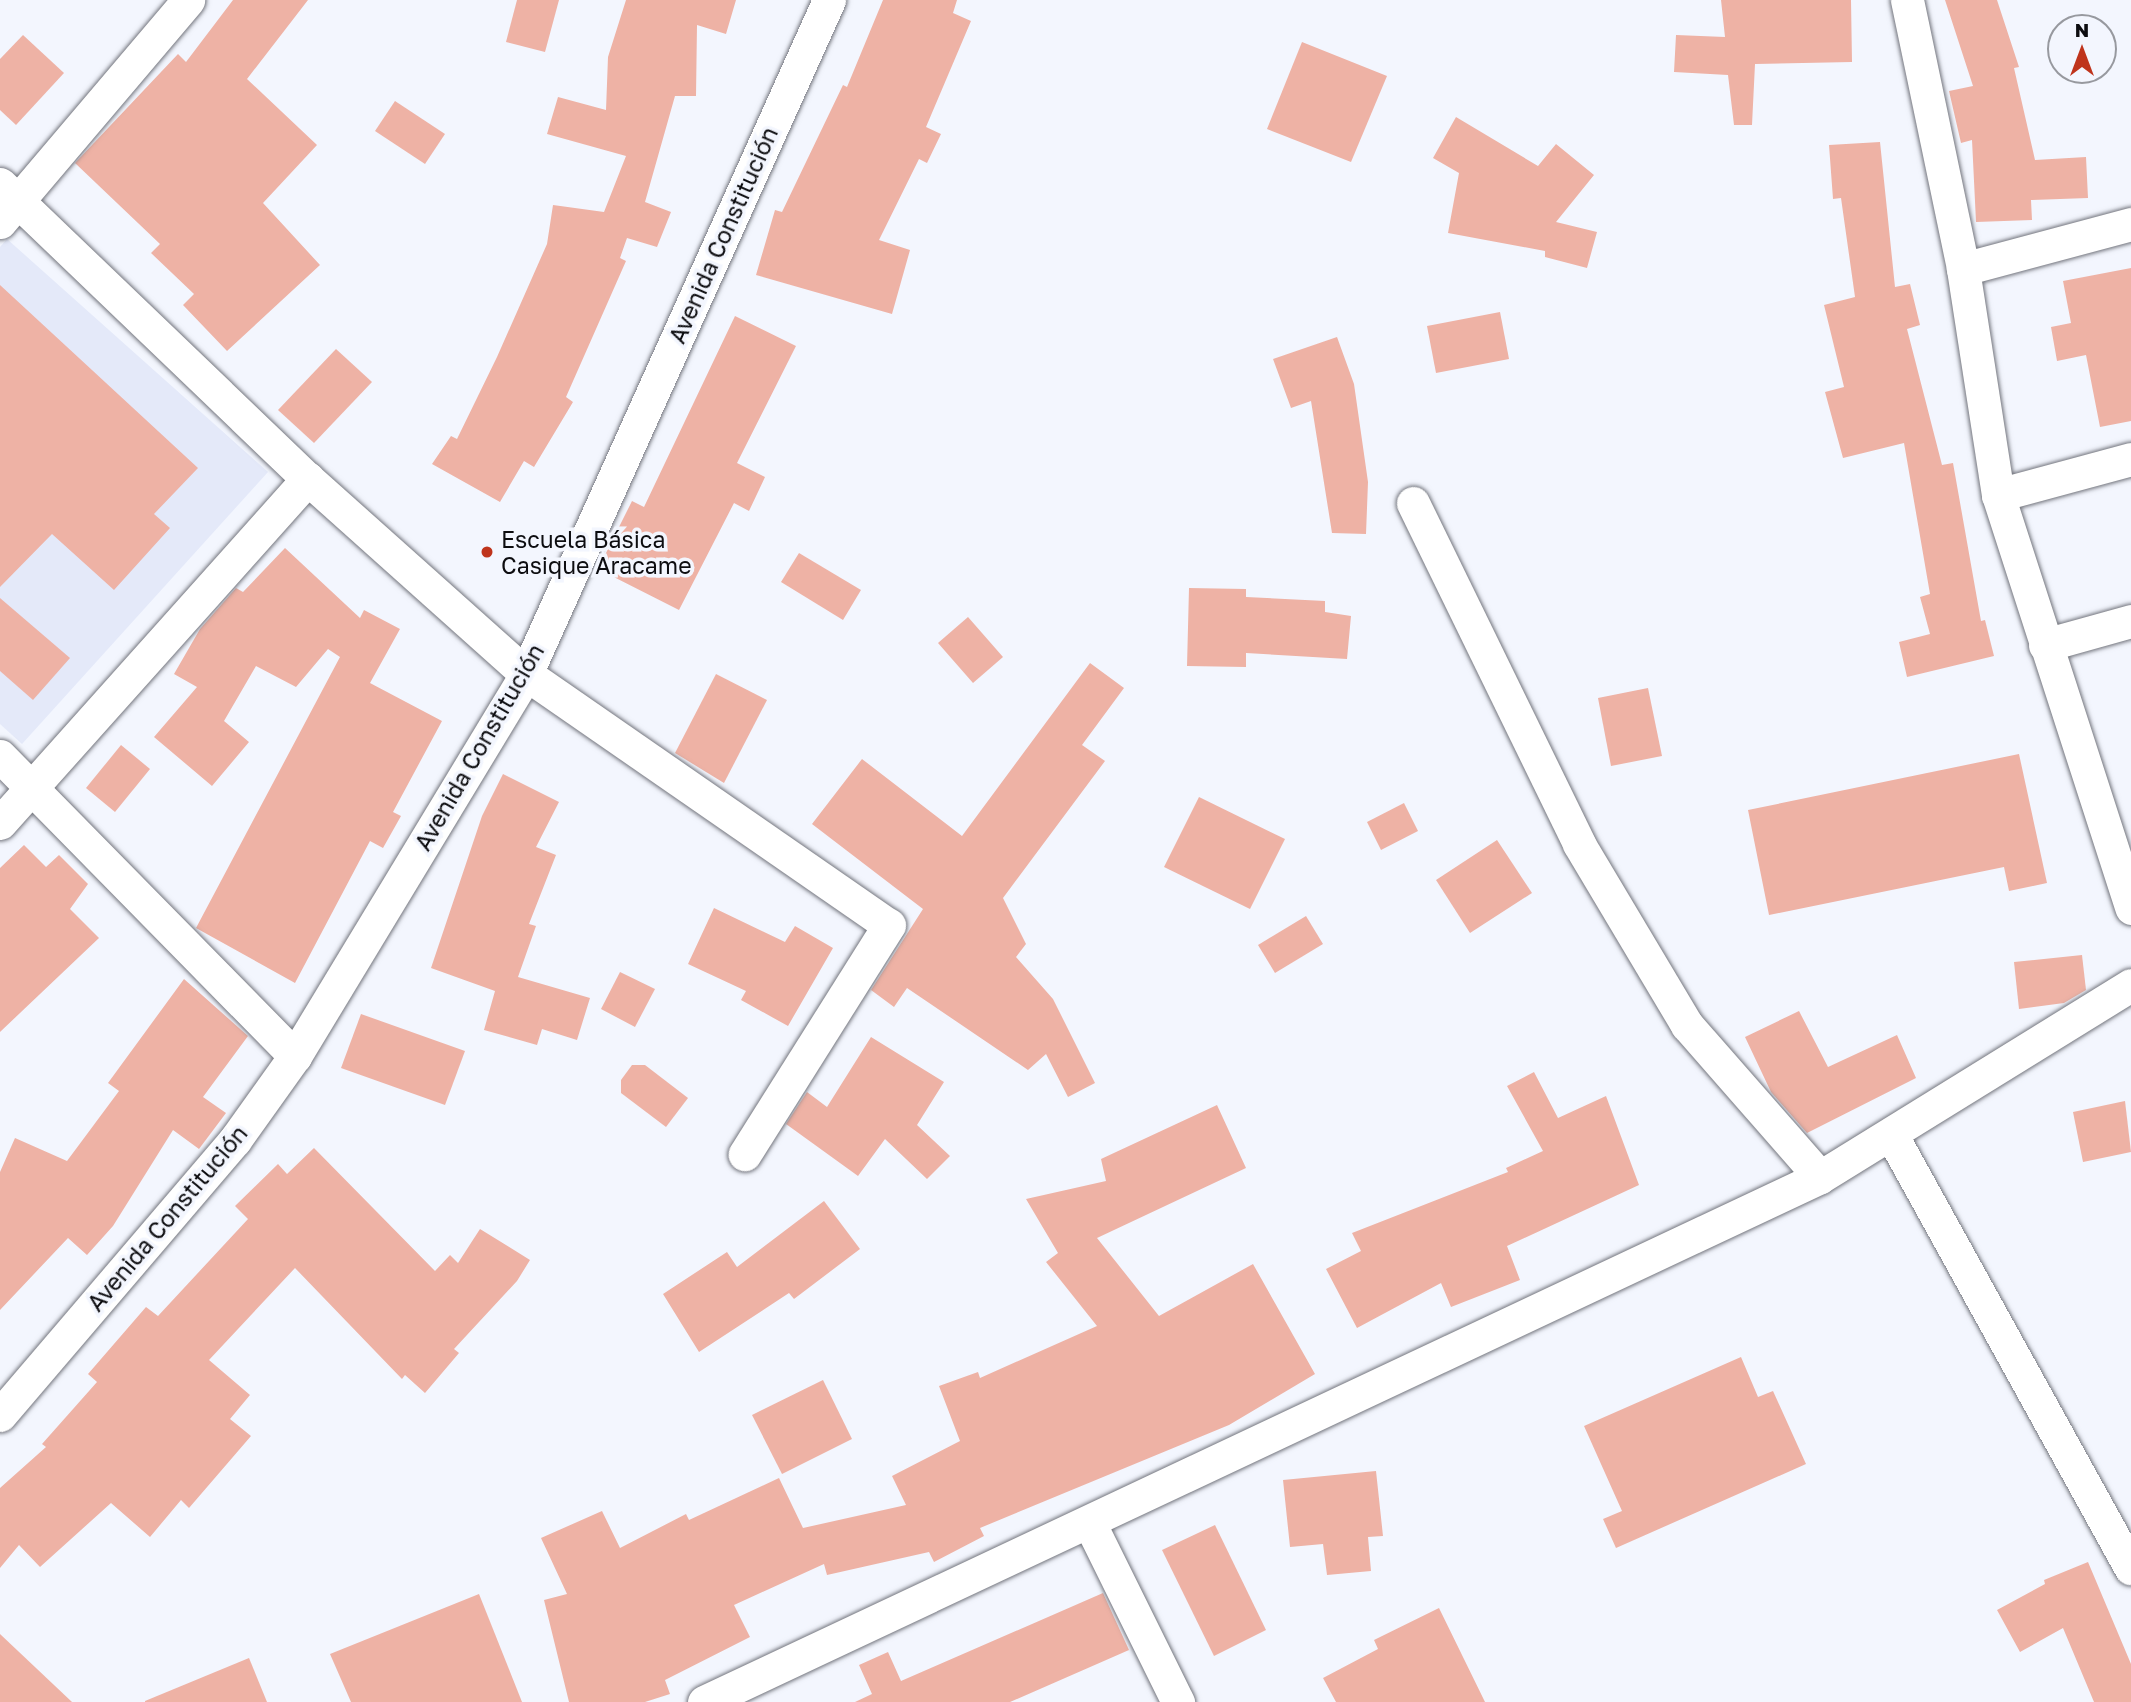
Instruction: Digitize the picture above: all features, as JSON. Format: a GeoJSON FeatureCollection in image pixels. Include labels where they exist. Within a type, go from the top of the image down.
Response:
{"type":"FeatureCollection","features":[{"type":"Feature","properties":{"kind":"street"},"geometry":{"type":"LineString","coordinates":[[188,0],[6,203],[526,674],[889,925],[745,1154]]}},
{"type":"Feature","properties":{"kind":"street","name":"Avenida Constitución"},"geometry":{"type":"LineString","coordinates":[[0,1415],[235,1140],[295,1056],[526,674],[829,0]]}},
{"type":"Feature","properties":{"kind":"street"},"geometry":{"type":"LineString","coordinates":[[1907,0],[1963,269],[1998,495],[2131,908]]}},
{"type":"Feature","properties":{"kind":"street"},"geometry":{"type":"LineString","coordinates":[[1963,269],[2131,224]]}},
{"type":"Feature","properties":{"kind":"street"},"geometry":{"type":"LineString","coordinates":[[1998,495],[2131,459]]}},
{"type":"Feature","properties":{"kind":"street"},"geometry":{"type":"LineString","coordinates":[[0,823],[308,479]]}},
{"type":"Feature","properties":{"kind":"street"},"geometry":{"type":"LineString","coordinates":[[1413,503],[1579,844],[1687,1025],[1820,1177]]}},
{"type":"Feature","properties":{"kind":"street"},"geometry":{"type":"LineString","coordinates":[[2045,645],[2131,621]]}},
{"type":"Feature","properties":{"kind":"street"},"geometry":{"type":"LineString","coordinates":[[0,756],[295,1056]]}},
{"type":"Feature","properties":{"kind":"street"},"geometry":{"type":"LineString","coordinates":[[704,1702],[1090,1524],[1820,1177],[2131,985]]}},
{"type":"Feature","properties":{"kind":"street"},"geometry":{"type":"LineString","coordinates":[[1891,1134],[2131,1568]]}},
{"type":"Feature","properties":{"kind":"street"},"geometry":{"type":"LineString","coordinates":[[1090,1524],[1178,1702]]}},
{"type":"Feature","properties":{"kind":"shaded area"},"geometry":{"type":"Polygon","coordinates":[[[7,239],[268,472],[22,744],[0,724],[0,247],[7,239]]]}},
{"type":"Feature","properties":{"kind":"building"},"geometry":{"type":"Polygon","coordinates":[[[233,0],[308,0],[247,79],[317,145],[263,203],[320,265],[227,351],[183,305],[194,294],[151,253],[160,244],[75,163],[178,54],[186,62],[233,0]]]}},
{"type":"Feature","properties":{"kind":"building"},"geometry":{"type":"Polygon","coordinates":[[[517,0],[559,0],[545,52],[506,42],[517,0]]]}},
{"type":"Feature","properties":{"kind":"building"},"geometry":{"type":"Polygon","coordinates":[[[626,0],[736,0],[726,34],[697,25],[696,96],[675,96],[645,202],[671,212],[657,247],[627,238],[620,258],[626,261],[566,397],[573,402],[534,467],[524,461],[500,502],[432,464],[451,436],[457,439],[497,357],[547,244],[553,205],[604,212],[626,156],[547,134],[558,97],[606,110],[608,57],[626,0]]]}},
{"type":"Feature","properties":{"kind":"building"},"geometry":{"type":"Polygon","coordinates":[[[883,0],[957,0],[953,13],[971,21],[926,127],[941,134],[927,163],[919,159],[879,240],[910,250],[892,314],[756,275],[775,210],[782,212],[843,85],[847,87],[883,0]]]}},
{"type":"Feature","properties":{"kind":"building"},"geometry":{"type":"Polygon","coordinates":[[[1721,0],[1851,0],[1852,62],[1755,64],[1752,125],[1734,125],[1728,75],[1674,72],[1676,35],[1725,37],[1721,0]]]}},
{"type":"Feature","properties":{"kind":"building"},"geometry":{"type":"Polygon","coordinates":[[[1945,0],[1997,0],[2019,67],[2014,68],[2035,160],[2086,157],[2088,198],[2031,200],[2032,220],[1976,222],[1972,140],[1961,143],[1949,91],[1973,86],[1945,0]]]}},
{"type":"Feature","properties":{"kind":"building"},"geometry":{"type":"Polygon","coordinates":[[[23,35],[64,73],[16,125],[0,110],[0,59],[23,35]]]}},
{"type":"Feature","properties":{"kind":"building"},"geometry":{"type":"Polygon","coordinates":[[[1302,42],[1387,76],[1351,162],[1267,129],[1302,42]]]}},
{"type":"Feature","properties":{"kind":"building"},"geometry":{"type":"Polygon","coordinates":[[[395,101],[445,134],[425,164],[375,131],[395,101]]]}},
{"type":"Feature","properties":{"kind":"building"},"geometry":{"type":"Polygon","coordinates":[[[1456,117],[1538,166],[1556,144],[1594,175],[1556,222],[1597,232],[1587,268],[1545,257],[1545,251],[1448,233],[1459,173],[1433,158],[1456,117]]]}},
{"type":"Feature","properties":{"kind":"building"},"geometry":{"type":"Polygon","coordinates":[[[1880,142],[1895,287],[1910,284],[1920,325],[1907,329],[1942,465],[1953,463],[1981,621],[1985,620],[1994,656],[1907,677],[1899,642],[1930,634],[1920,597],[1930,594],[1904,443],[1843,458],[1825,392],[1844,387],[1824,305],[1855,297],[1841,198],[1833,199],[1829,145],[1880,142]]]}},
{"type":"Feature","properties":{"kind":"building"},"geometry":{"type":"Polygon","coordinates":[[[2131,268],[2131,421],[2100,427],[2086,355],[2057,361],[2051,327],[2071,323],[2063,281],[2131,268]]]}},
{"type":"Feature","properties":{"kind":"building"},"geometry":{"type":"Polygon","coordinates":[[[0,285],[198,468],[154,514],[170,528],[114,590],[52,534],[0,587],[0,285]]]}},
{"type":"Feature","properties":{"kind":"building"},"geometry":{"type":"Polygon","coordinates":[[[1500,312],[1509,359],[1436,373],[1427,326],[1500,312]]]}},
{"type":"Feature","properties":{"kind":"building"},"geometry":{"type":"Polygon","coordinates":[[[735,316],[796,346],[737,463],[765,477],[749,511],[734,503],[679,610],[598,569],[632,501],[644,507],[735,316]]]}},
{"type":"Feature","properties":{"kind":"building"},"geometry":{"type":"Polygon","coordinates":[[[1337,337],[1354,384],[1368,482],[1366,534],[1332,533],[1311,401],[1291,408],[1273,359],[1337,337]]]}},
{"type":"Feature","properties":{"kind":"building"},"geometry":{"type":"Polygon","coordinates":[[[336,349],[372,382],[314,443],[278,410],[336,349]]]}},
{"type":"Feature","properties":{"kind":"building"},"geometry":{"type":"Polygon","coordinates":[[[285,548],[360,618],[364,610],[400,629],[370,683],[442,721],[393,812],[401,816],[383,848],[370,841],[295,983],[196,928],[340,657],[328,649],[296,687],[256,666],[224,721],[249,742],[212,786],[154,737],[197,687],[174,674],[200,629],[236,588],[243,592],[285,548]]]}},
{"type":"Feature","properties":{"kind":"building"},"geometry":{"type":"Polygon","coordinates":[[[799,553],[861,590],[843,620],[781,582],[799,553]]]}},
{"type":"Feature","properties":{"kind":"building"},"geometry":{"type":"Polygon","coordinates":[[[1189,588],[1246,589],[1246,597],[1325,601],[1325,612],[1351,616],[1347,659],[1246,653],[1246,667],[1187,666],[1189,588]]]}},
{"type":"Feature","properties":{"kind":"building"},"geometry":{"type":"Polygon","coordinates":[[[0,598],[70,658],[33,700],[0,671],[0,598]]]}},
{"type":"Feature","properties":{"kind":"building"},"geometry":{"type":"Polygon","coordinates":[[[968,617],[1003,657],[973,683],[938,643],[968,617]]]}},
{"type":"Feature","properties":{"kind":"building"},"geometry":{"type":"Polygon","coordinates":[[[1090,663],[1124,688],[1082,745],[1105,761],[1003,898],[1026,944],[1016,957],[1053,999],[1095,1083],[1068,1097],[1046,1054],[1028,1070],[907,988],[894,1007],[871,990],[923,909],[812,824],[862,759],[962,836],[1090,663]]]}},
{"type":"Feature","properties":{"kind":"building"},"geometry":{"type":"Polygon","coordinates":[[[716,674],[767,700],[724,783],[675,753],[716,674]]]}},
{"type":"Feature","properties":{"kind":"building"},"geometry":{"type":"Polygon","coordinates":[[[1648,688],[1662,756],[1611,766],[1598,698],[1648,688]]]}},
{"type":"Feature","properties":{"kind":"building"},"geometry":{"type":"Polygon","coordinates":[[[121,745],[150,769],[115,812],[86,788],[121,745]]]}},
{"type":"Feature","properties":{"kind":"building"},"geometry":{"type":"Polygon","coordinates":[[[2019,754],[2047,883],[2009,891],[2004,867],[1769,915],[1748,810],[2019,754]]]}},
{"type":"Feature","properties":{"kind":"building"},"geometry":{"type":"Polygon","coordinates":[[[503,774],[559,802],[536,847],[556,855],[529,924],[536,926],[518,977],[590,998],[577,1040],[542,1029],[537,1045],[484,1030],[495,991],[431,968],[482,816],[503,774]]]}},
{"type":"Feature","properties":{"kind":"building"},"geometry":{"type":"Polygon","coordinates":[[[1199,797],[1285,839],[1250,909],[1164,867],[1199,797]]]}},
{"type":"Feature","properties":{"kind":"building"},"geometry":{"type":"Polygon","coordinates":[[[1404,803],[1418,831],[1381,850],[1367,822],[1404,803]]]}},
{"type":"Feature","properties":{"kind":"building"},"geometry":{"type":"Polygon","coordinates":[[[1497,840],[1532,893],[1470,933],[1436,880],[1497,840]]]}},
{"type":"Feature","properties":{"kind":"building"},"geometry":{"type":"Polygon","coordinates":[[[24,845],[46,867],[59,855],[88,884],[70,909],[99,938],[0,1032],[0,868],[24,845]]]}},
{"type":"Feature","properties":{"kind":"building"},"geometry":{"type":"Polygon","coordinates":[[[714,908],[785,942],[795,926],[833,948],[788,1026],[741,1000],[746,991],[688,964],[714,908]]]}},
{"type":"Feature","properties":{"kind":"building"},"geometry":{"type":"Polygon","coordinates":[[[1306,916],[1323,944],[1275,973],[1258,945],[1306,916]]]}},
{"type":"Feature","properties":{"kind":"building"},"geometry":{"type":"Polygon","coordinates":[[[2082,955],[2086,990],[2064,1003],[2019,1009],[2014,962],[2082,955]]]}},
{"type":"Feature","properties":{"kind":"building"},"geometry":{"type":"Polygon","coordinates":[[[620,972],[655,989],[635,1027],[601,1009],[620,972]]]}},
{"type":"Feature","properties":{"kind":"building"},"geometry":{"type":"Polygon","coordinates":[[[184,979],[248,1036],[203,1097],[226,1113],[199,1149],[173,1130],[113,1226],[87,1255],[68,1238],[0,1310],[0,1172],[15,1138],[67,1161],[119,1091],[108,1083],[184,979]]]}},
{"type":"Feature","properties":{"kind":"building"},"geometry":{"type":"Polygon","coordinates":[[[1799,1011],[1828,1067],[1897,1035],[1916,1078],[1807,1133],[1771,1092],[1745,1037],[1799,1011]]]}},
{"type":"Feature","properties":{"kind":"building"},"geometry":{"type":"Polygon","coordinates":[[[361,1014],[465,1051],[445,1105],[341,1068],[361,1014]]]}},
{"type":"Feature","properties":{"kind":"building"},"geometry":{"type":"Polygon","coordinates":[[[871,1037],[944,1082],[917,1125],[950,1156],[927,1179],[885,1139],[858,1176],[786,1124],[807,1092],[827,1107],[871,1037]]]}},
{"type":"Feature","properties":{"kind":"building"},"geometry":{"type":"Polygon","coordinates":[[[632,1065],[645,1065],[688,1098],[666,1127],[621,1093],[621,1080],[632,1065]]]}},
{"type":"Feature","properties":{"kind":"building"},"geometry":{"type":"Polygon","coordinates":[[[1534,1072],[1558,1118],[1606,1096],[1639,1185],[1507,1246],[1520,1280],[1451,1307],[1441,1283],[1357,1328],[1326,1269],[1361,1251],[1352,1233],[1508,1172],[1506,1168],[1543,1151],[1507,1086],[1534,1072]]]}},
{"type":"Feature","properties":{"kind":"building"},"geometry":{"type":"Polygon","coordinates":[[[2125,1101],[2131,1152],[2083,1162],[2073,1112],[2125,1101]]]}},
{"type":"Feature","properties":{"kind":"building"},"geometry":{"type":"Polygon","coordinates":[[[1217,1105],[1246,1168],[1097,1238],[1159,1316],[1253,1264],[1315,1374],[1229,1425],[980,1528],[984,1536],[934,1562],[929,1552],[827,1575],[824,1564],[734,1605],[750,1637],[665,1680],[670,1694],[645,1702],[569,1702],[544,1600],[567,1594],[541,1538],[602,1511],[620,1548],[686,1514],[689,1520],[779,1478],[803,1528],[906,1505],[892,1476],[960,1441],[939,1386],[978,1372],[980,1378],[1097,1326],[1046,1262],[1058,1253],[1026,1199],[1106,1181],[1101,1159],[1217,1105]]]}},
{"type":"Feature","properties":{"kind":"building"},"geometry":{"type":"Polygon","coordinates":[[[314,1148],[435,1271],[450,1255],[458,1263],[480,1229],[530,1260],[517,1281],[454,1349],[459,1353],[425,1393],[405,1375],[402,1379],[295,1268],[209,1360],[250,1395],[230,1419],[251,1436],[189,1508],[181,1500],[150,1537],[111,1503],[40,1567],[19,1545],[0,1568],[0,1488],[46,1447],[42,1444],[97,1382],[88,1374],[146,1307],[158,1316],[248,1219],[235,1206],[278,1164],[287,1174],[314,1148]]]}},
{"type":"Feature","properties":{"kind":"building"},"geometry":{"type":"Polygon","coordinates":[[[824,1201],[860,1249],[794,1299],[789,1293],[699,1352],[663,1294],[727,1252],[737,1267],[824,1201]]]}},
{"type":"Feature","properties":{"kind":"building"},"geometry":{"type":"Polygon","coordinates":[[[1741,1357],[1758,1397],[1773,1391],[1806,1464],[1616,1548],[1603,1519],[1622,1511],[1584,1426],[1741,1357]]]}},
{"type":"Feature","properties":{"kind":"building"},"geometry":{"type":"Polygon","coordinates":[[[823,1380],[852,1439],[782,1474],[752,1415],[823,1380]]]}},
{"type":"Feature","properties":{"kind":"building"},"geometry":{"type":"Polygon","coordinates":[[[1376,1471],[1383,1536],[1368,1537],[1371,1571],[1327,1575],[1323,1544],[1290,1547],[1283,1480],[1376,1471]]]}},
{"type":"Feature","properties":{"kind":"building"},"geometry":{"type":"Polygon","coordinates":[[[1215,1525],[1266,1630],[1214,1656],[1162,1550],[1215,1525]]]}},
{"type":"Feature","properties":{"kind":"building"},"geometry":{"type":"Polygon","coordinates":[[[2088,1562],[2131,1664],[2131,1702],[2094,1702],[2063,1628],[2020,1652],[1997,1610],[2045,1584],[2044,1580],[2088,1562]]]}},
{"type":"Feature","properties":{"kind":"building"},"geometry":{"type":"Polygon","coordinates":[[[1103,1593],[1129,1650],[1010,1702],[855,1702],[872,1694],[859,1665],[888,1652],[901,1681],[1103,1593]]]}},
{"type":"Feature","properties":{"kind":"building"},"geometry":{"type":"Polygon","coordinates":[[[479,1594],[522,1702],[351,1702],[330,1654],[479,1594]]]}},
{"type":"Feature","properties":{"kind":"building"},"geometry":{"type":"Polygon","coordinates":[[[1439,1608],[1485,1702],[1336,1702],[1323,1678],[1378,1649],[1374,1640],[1439,1608]]]}},
{"type":"Feature","properties":{"kind":"building"},"geometry":{"type":"Polygon","coordinates":[[[0,1634],[72,1702],[0,1702],[0,1634]]]}},
{"type":"Feature","properties":{"kind":"building"},"geometry":{"type":"Polygon","coordinates":[[[249,1658],[267,1702],[145,1702],[145,1701],[249,1658]]]}},
{"type":"Feature","properties":{"kind":"place","name":"Escuela Básica Casique Aracame"},"geometry":{"type":"Point","coordinates":[487,552]}}]}
